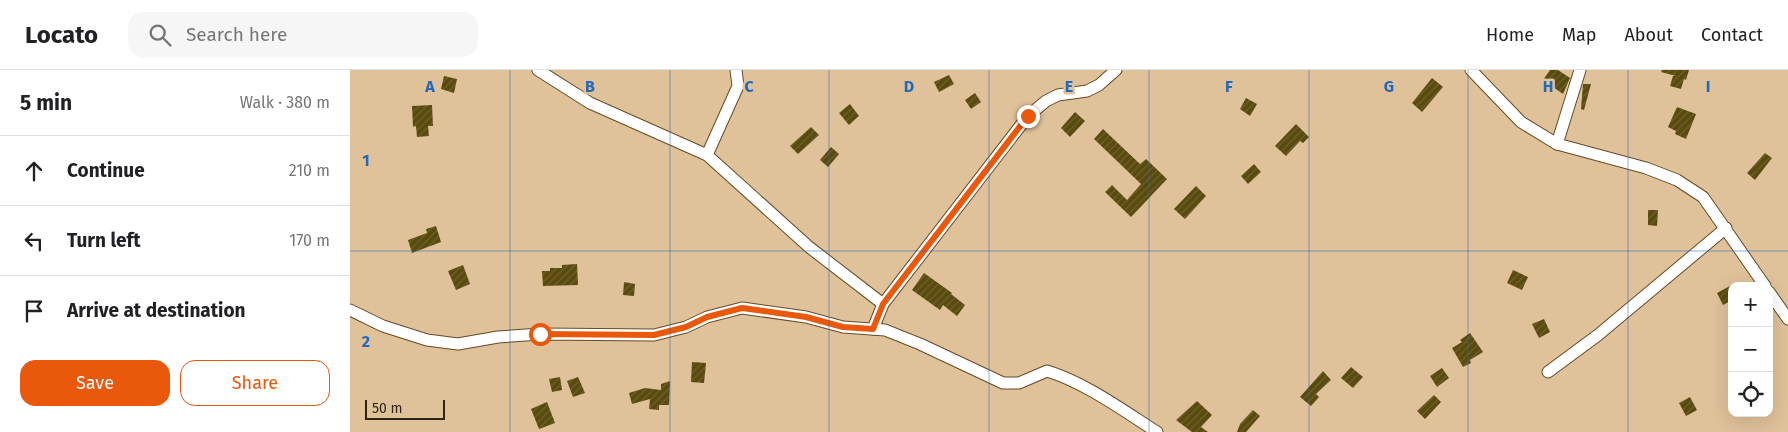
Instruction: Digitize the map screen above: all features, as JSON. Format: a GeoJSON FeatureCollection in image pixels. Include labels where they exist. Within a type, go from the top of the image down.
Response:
{"type":"FeatureCollection","features":[{"type":"Feature","properties":{"kind":"street"},"geometry":{"type":"LineString","coordinates":[[538,70],[590,103],[707,155],[809,247],[883,304]]}},
{"type":"Feature","properties":{"kind":"street"},"geometry":{"type":"LineString","coordinates":[[707,155],[738,86],[736,70]]}},
{"type":"Feature","properties":{"kind":"street"},"geometry":{"type":"LineString","coordinates":[[873,329],[883,304],[1028,116],[1046,101],[1058,95],[1087,91],[1099,85],[1116,70]]}},
{"type":"Feature","properties":{"kind":"street"},"geometry":{"type":"LineString","coordinates":[[1471,70],[1521,122],[1557,144],[1646,168],[1677,180],[1703,198],[1762,282]]}},
{"type":"Feature","properties":{"kind":"street"},"geometry":{"type":"LineString","coordinates":[[1557,144],[1580,70]]}},
{"type":"Feature","properties":{"kind":"street"},"geometry":{"type":"LineString","coordinates":[[1548,372],[1598,334],[1726,228]]}},
{"type":"Feature","properties":{"kind":"street"},"geometry":{"type":"LineString","coordinates":[[1773,298],[1788,319]]}},
{"type":"Feature","properties":{"kind":"street"},"geometry":{"type":"LineString","coordinates":[[350,310],[383,326],[427,340],[458,344],[498,337],[540,334],[654,335],[686,327],[707,317],[742,308],[806,317],[843,327],[884,330],[920,344],[1003,382],[1019,384],[1046,371],[1059,374],[1076,382],[1157,432]]}},
{"type":"Feature","properties":{"kind":"building"},"geometry":{"type":"Polygon","coordinates":[[[1550,70],[1558,70],[1570,78],[1563,94],[1543,80],[1550,70]]]}},
{"type":"Feature","properties":{"kind":"building"},"geometry":{"type":"Polygon","coordinates":[[[1662,70],[1689,70],[1681,89],[1670,86],[1673,76],[1676,76],[1661,72],[1662,70]]]}},
{"type":"Feature","properties":{"kind":"building"},"geometry":{"type":"Polygon","coordinates":[[[949,75],[954,84],[939,92],[934,82],[949,75]]]}},
{"type":"Feature","properties":{"kind":"building"},"geometry":{"type":"Polygon","coordinates":[[[444,76],[457,79],[454,93],[441,89],[444,76]]]}},
{"type":"Feature","properties":{"kind":"building"},"geometry":{"type":"Polygon","coordinates":[[[1432,78],[1443,87],[1422,112],[1412,103],[1432,78]]]}},
{"type":"Feature","properties":{"kind":"building"},"geometry":{"type":"Polygon","coordinates":[[[1583,84],[1591,84],[1584,110],[1581,109],[1583,84]]]}},
{"type":"Feature","properties":{"kind":"building"},"geometry":{"type":"Polygon","coordinates":[[[975,93],[981,102],[971,109],[965,100],[975,93]]]}},
{"type":"Feature","properties":{"kind":"building"},"geometry":{"type":"Polygon","coordinates":[[[1246,98],[1257,104],[1250,116],[1240,109],[1246,98]]]}},
{"type":"Feature","properties":{"kind":"building"},"geometry":{"type":"Polygon","coordinates":[[[850,104],[859,116],[849,125],[839,113],[850,104]]]}},
{"type":"Feature","properties":{"kind":"building"},"geometry":{"type":"Polygon","coordinates":[[[432,105],[433,126],[428,126],[429,136],[417,137],[416,126],[413,127],[412,106],[432,105]]]}},
{"type":"Feature","properties":{"kind":"building"},"geometry":{"type":"Polygon","coordinates":[[[1677,107],[1696,114],[1686,139],[1675,134],[1676,131],[1668,127],[1677,107]]]}},
{"type":"Feature","properties":{"kind":"building"},"geometry":{"type":"Polygon","coordinates":[[[1075,112],[1085,121],[1070,137],[1061,128],[1075,112]]]}},
{"type":"Feature","properties":{"kind":"building"},"geometry":{"type":"Polygon","coordinates":[[[1296,124],[1309,137],[1303,143],[1300,141],[1286,156],[1275,146],[1296,124]]]}},
{"type":"Feature","properties":{"kind":"building"},"geometry":{"type":"Polygon","coordinates":[[[811,127],[819,135],[798,154],[790,146],[811,127]]]}},
{"type":"Feature","properties":{"kind":"building"},"geometry":{"type":"Polygon","coordinates":[[[1103,129],[1140,164],[1146,159],[1167,179],[1131,217],[1105,192],[1112,185],[1127,200],[1141,184],[1094,139],[1103,129]]]}},
{"type":"Feature","properties":{"kind":"building"},"geometry":{"type":"Polygon","coordinates":[[[831,147],[839,154],[828,167],[820,160],[831,147]]]}},
{"type":"Feature","properties":{"kind":"building"},"geometry":{"type":"Polygon","coordinates":[[[1765,153],[1772,158],[1755,180],[1747,173],[1765,153]]]}},
{"type":"Feature","properties":{"kind":"building"},"geometry":{"type":"Polygon","coordinates":[[[1254,164],[1261,172],[1248,184],[1241,176],[1254,164]]]}},
{"type":"Feature","properties":{"kind":"building"},"geometry":{"type":"Polygon","coordinates":[[[1196,186],[1206,196],[1185,219],[1174,209],[1196,186]]]}},
{"type":"Feature","properties":{"kind":"building"},"geometry":{"type":"Polygon","coordinates":[[[1648,210],[1658,210],[1657,226],[1648,225],[1648,210]]]}},
{"type":"Feature","properties":{"kind":"building"},"geometry":{"type":"Polygon","coordinates":[[[436,226],[441,242],[412,253],[408,240],[427,233],[426,229],[436,226]]]}},
{"type":"Feature","properties":{"kind":"building"},"geometry":{"type":"Polygon","coordinates":[[[577,264],[578,285],[543,286],[542,271],[550,271],[550,268],[562,268],[562,265],[577,264]]]}},
{"type":"Feature","properties":{"kind":"building"},"geometry":{"type":"Polygon","coordinates":[[[463,265],[470,284],[456,290],[448,271],[463,265]]]}},
{"type":"Feature","properties":{"kind":"building"},"geometry":{"type":"Polygon","coordinates":[[[1513,270],[1528,277],[1522,290],[1507,283],[1513,270]]]}},
{"type":"Feature","properties":{"kind":"building"},"geometry":{"type":"Polygon","coordinates":[[[924,273],[965,305],[957,316],[943,305],[940,310],[912,290],[924,273]]]}},
{"type":"Feature","properties":{"kind":"building"},"geometry":{"type":"Polygon","coordinates":[[[624,282],[635,284],[634,296],[623,295],[624,282]]]}},
{"type":"Feature","properties":{"kind":"building"},"geometry":{"type":"Polygon","coordinates":[[[1728,287],[1728,302],[1723,305],[1717,293],[1728,287]]]}},
{"type":"Feature","properties":{"kind":"building"},"geometry":{"type":"Polygon","coordinates":[[[1544,319],[1550,332],[1539,338],[1532,324],[1544,319]]]}},
{"type":"Feature","properties":{"kind":"building"},"geometry":{"type":"Polygon","coordinates":[[[1470,333],[1483,352],[1470,360],[1471,363],[1463,367],[1452,348],[1462,342],[1460,340],[1470,333]]]}},
{"type":"Feature","properties":{"kind":"building"},"geometry":{"type":"Polygon","coordinates":[[[692,362],[706,363],[704,383],[691,382],[692,362]]]}},
{"type":"Feature","properties":{"kind":"building"},"geometry":{"type":"Polygon","coordinates":[[[1351,367],[1363,377],[1353,388],[1341,378],[1351,367]]]}},
{"type":"Feature","properties":{"kind":"building"},"geometry":{"type":"Polygon","coordinates":[[[1442,368],[1449,378],[1437,387],[1430,376],[1442,368]]]}},
{"type":"Feature","properties":{"kind":"building"},"geometry":{"type":"Polygon","coordinates":[[[1323,371],[1331,380],[1316,394],[1319,397],[1311,406],[1300,397],[1323,371]]]}},
{"type":"Feature","properties":{"kind":"building"},"geometry":{"type":"Polygon","coordinates":[[[560,377],[562,390],[552,392],[549,379],[560,377]]]}},
{"type":"Feature","properties":{"kind":"building"},"geometry":{"type":"Polygon","coordinates":[[[578,377],[585,393],[573,397],[567,381],[578,377]]]}},
{"type":"Feature","properties":{"kind":"building"},"geometry":{"type":"Polygon","coordinates":[[[670,381],[669,405],[659,405],[659,410],[649,409],[650,399],[632,404],[629,393],[645,388],[661,390],[661,384],[670,381]]]}},
{"type":"Feature","properties":{"kind":"building"},"geometry":{"type":"Polygon","coordinates":[[[1434,395],[1441,402],[1425,419],[1417,411],[1434,395]]]}},
{"type":"Feature","properties":{"kind":"building"},"geometry":{"type":"Polygon","coordinates":[[[1690,397],[1697,410],[1686,416],[1679,403],[1690,397]]]}},
{"type":"Feature","properties":{"kind":"building"},"geometry":{"type":"Polygon","coordinates":[[[1197,401],[1212,415],[1201,427],[1208,432],[1192,432],[1176,420],[1197,401]]]}},
{"type":"Feature","properties":{"kind":"building"},"geometry":{"type":"Polygon","coordinates":[[[547,402],[555,423],[539,429],[531,409],[547,402]]]}},
{"type":"Feature","properties":{"kind":"building"},"geometry":{"type":"Polygon","coordinates":[[[1253,410],[1260,416],[1246,432],[1237,432],[1240,424],[1253,410]]]}},
{"type":"Feature","properties":{"kind":"route"},"geometry":{"type":"LineString","coordinates":[[540,334],[654,335],[686,327],[707,317],[742,308],[806,317],[843,327],[873,329],[883,304],[1028,116]]}}]}
